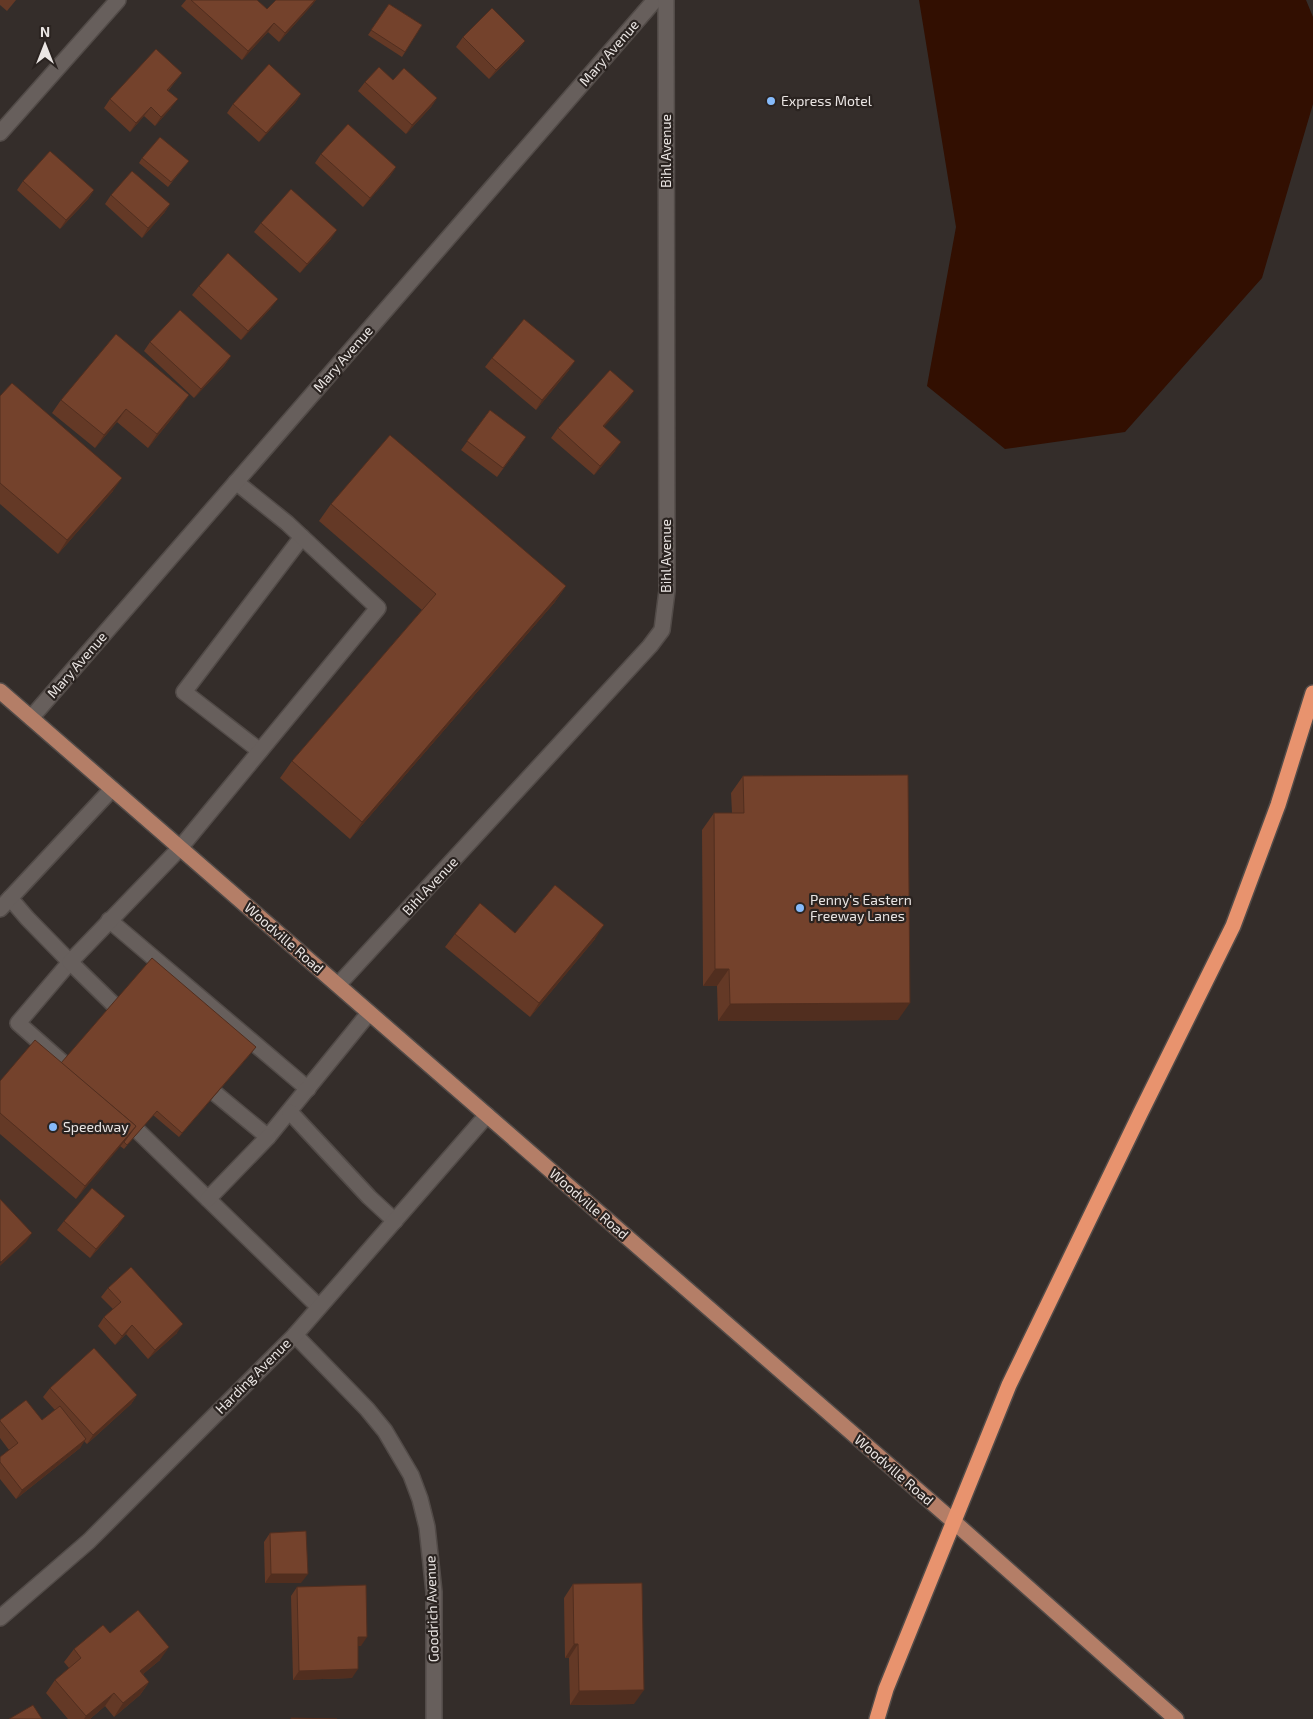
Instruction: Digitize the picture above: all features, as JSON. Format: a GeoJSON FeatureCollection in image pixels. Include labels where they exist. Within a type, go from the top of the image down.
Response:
{"type":"FeatureCollection","features":[{"type":"Feature","properties":{"kind":"highway"},"geometry":{"type":"LineString","coordinates":[[876,1719],[886,1689],[1009,1385],[1233,926],[1278,805],[1313,693]]}},
{"type":"Feature","properties":{"kind":"main road","name":"Woodville Road"},"geometry":{"type":"LineString","coordinates":[[0,691],[953,1521],[1176,1719]]}},
{"type":"Feature","properties":{"kind":"street"},"geometry":{"type":"LineString","coordinates":[[0,133],[118,0]]}},
{"type":"Feature","properties":{"kind":"street","name":"Mary Avenue"},"geometry":{"type":"LineString","coordinates":[[31,718],[655,0]]}},
{"type":"Feature","properties":{"kind":"street","name":"Bihl Avenue"},"geometry":{"type":"LineString","coordinates":[[338,985],[650,646],[662,630],[666,590],[666,0]]}},
{"type":"Feature","properties":{"kind":"street"},"geometry":{"type":"LineString","coordinates":[[62,1062],[18,1023],[70,962],[180,848],[378,608],[287,523],[236,482]]}},
{"type":"Feature","properties":{"kind":"street"},"geometry":{"type":"LineString","coordinates":[[260,751],[184,692],[302,537]]}},
{"type":"Feature","properties":{"kind":"street"},"geometry":{"type":"LineString","coordinates":[[112,789],[5,904],[27,918],[113,1004]]}},
{"type":"Feature","properties":{"kind":"street"},"geometry":{"type":"LineString","coordinates":[[109,920],[308,1089]]}},
{"type":"Feature","properties":{"kind":"street"},"geometry":{"type":"LineString","coordinates":[[208,1199],[268,1138],[370,1013]]}},
{"type":"Feature","properties":{"kind":"street"},"geometry":{"type":"LineString","coordinates":[[216,1094],[268,1138]]}},
{"type":"Feature","properties":{"kind":"street"},"geometry":{"type":"LineString","coordinates":[[290,1112],[369,1197],[394,1221]]}},
{"type":"Feature","properties":{"kind":"street","name":"Harding Avenue"},"geometry":{"type":"LineString","coordinates":[[0,1618],[88,1541],[295,1335],[487,1115]]}},
{"type":"Feature","properties":{"kind":"street"},"geometry":{"type":"LineString","coordinates":[[139,1132],[320,1307]]}},
{"type":"Feature","properties":{"kind":"street","name":"Goodrich Avenue"},"geometry":{"type":"LineString","coordinates":[[295,1335],[385,1431],[411,1475],[420,1499],[427,1527],[434,1592],[434,1719]]}},
{"type":"Feature","properties":{"kind":"shaded area"},"geometry":{"type":"Polygon","coordinates":[[[919,0],[1306,0],[1313,17],[1313,104],[1262,278],[1125,432],[1005,449],[927,386],[956,227],[919,0]]]}},
{"type":"Feature","properties":{"kind":"building"},"geometry":{"type":"Polygon","coordinates":[[[191,0],[257,0],[267,9],[276,0],[315,0],[285,33],[274,23],[248,51],[191,0]]]}},
{"type":"Feature","properties":{"kind":"building"},"geometry":{"type":"Polygon","coordinates":[[[389,4],[422,25],[405,52],[371,30],[389,4]]]}},
{"type":"Feature","properties":{"kind":"building"},"geometry":{"type":"Polygon","coordinates":[[[492,8],[525,41],[496,70],[463,37],[492,8]]]}},
{"type":"Feature","properties":{"kind":"building"},"geometry":{"type":"Polygon","coordinates":[[[156,49],[182,73],[167,90],[178,99],[161,117],[151,107],[136,123],[110,99],[156,49]]]}},
{"type":"Feature","properties":{"kind":"building"},"geometry":{"type":"Polygon","coordinates":[[[269,64],[301,94],[266,133],[233,104],[269,64]]]}},
{"type":"Feature","properties":{"kind":"building"},"geometry":{"type":"Polygon","coordinates":[[[379,67],[393,80],[404,68],[437,98],[412,125],[365,82],[379,67]]]}},
{"type":"Feature","properties":{"kind":"building"},"geometry":{"type":"Polygon","coordinates":[[[348,124],[396,167],[370,198],[321,154],[348,124]]]}},
{"type":"Feature","properties":{"kind":"building"},"geometry":{"type":"Polygon","coordinates":[[[160,137],[189,161],[171,182],[142,158],[160,137]]]}},
{"type":"Feature","properties":{"kind":"building"},"geometry":{"type":"Polygon","coordinates":[[[50,151],[94,190],[66,220],[23,181],[50,151]]]}},
{"type":"Feature","properties":{"kind":"building"},"geometry":{"type":"Polygon","coordinates":[[[132,171],[170,204],[148,228],[111,195],[132,171]]]}},
{"type":"Feature","properties":{"kind":"building"},"geometry":{"type":"Polygon","coordinates":[[[291,189],[337,230],[307,264],[261,223],[291,189]]]}},
{"type":"Feature","properties":{"kind":"building"},"geometry":{"type":"Polygon","coordinates":[[[228,253],[278,299],[248,331],[199,286],[228,253]]]}},
{"type":"Feature","properties":{"kind":"building"},"geometry":{"type":"Polygon","coordinates":[[[180,310],[231,356],[201,389],[150,342],[180,310]]]}},
{"type":"Feature","properties":{"kind":"building"},"geometry":{"type":"Polygon","coordinates":[[[524,319],[575,361],[542,400],[492,358],[524,319]]]}},
{"type":"Feature","properties":{"kind":"building"},"geometry":{"type":"Polygon","coordinates":[[[116,334],[189,395],[157,434],[126,409],[104,435],[61,400],[116,334]]]}},
{"type":"Feature","properties":{"kind":"building"},"geometry":{"type":"Polygon","coordinates":[[[610,370],[634,391],[603,426],[621,442],[600,466],[558,428],[610,370]]]}},
{"type":"Feature","properties":{"kind":"building"},"geometry":{"type":"Polygon","coordinates":[[[12,383],[122,478],[67,540],[0,483],[0,396],[12,383]]]}},
{"type":"Feature","properties":{"kind":"building"},"geometry":{"type":"Polygon","coordinates":[[[490,410],[526,437],[503,468],[467,441],[490,410]]]}},
{"type":"Feature","properties":{"kind":"building"},"geometry":{"type":"Polygon","coordinates":[[[390,435],[566,586],[362,822],[292,761],[436,594],[331,504],[390,435]]]}},
{"type":"Feature","properties":{"kind":"building","name":"Penny's Eastern Freeway Lanes"},"geometry":{"type":"Polygon","coordinates":[[[908,775],[910,1003],[730,1004],[729,969],[715,969],[714,813],[744,813],[743,776],[908,775]]]}},
{"type":"Feature","properties":{"kind":"building"},"geometry":{"type":"Polygon","coordinates":[[[555,885],[604,925],[539,1003],[455,934],[480,903],[515,933],[555,885]]]}},
{"type":"Feature","properties":{"kind":"building"},"geometry":{"type":"Polygon","coordinates":[[[152,958],[256,1047],[182,1133],[157,1111],[127,1145],[124,1142],[136,1126],[61,1063],[152,958]]]}},
{"type":"Feature","properties":{"kind":"building"},"geometry":{"type":"Polygon","coordinates":[[[35,1040],[136,1126],[85,1186],[0,1113],[0,1081],[35,1040]]]}},
{"type":"Feature","properties":{"kind":"building"},"geometry":{"type":"Polygon","coordinates":[[[92,1188],[125,1216],[96,1249],[64,1221],[92,1188]]]}},
{"type":"Feature","properties":{"kind":"building"},"geometry":{"type":"Polygon","coordinates":[[[0,1199],[32,1233],[1,1262],[0,1261],[0,1199]]]}},
{"type":"Feature","properties":{"kind":"building"},"geometry":{"type":"Polygon","coordinates":[[[131,1267],[183,1324],[155,1350],[132,1325],[122,1336],[104,1317],[121,1302],[108,1288],[131,1267]]]}},
{"type":"Feature","properties":{"kind":"building"},"geometry":{"type":"Polygon","coordinates":[[[94,1348],[137,1395],[93,1435],[50,1388],[94,1348]]]}},
{"type":"Feature","properties":{"kind":"building"},"geometry":{"type":"Polygon","coordinates":[[[26,1400],[42,1420],[60,1406],[86,1439],[22,1490],[0,1462],[0,1457],[18,1443],[0,1420],[26,1400]]]}},
{"type":"Feature","properties":{"kind":"building"},"geometry":{"type":"Polygon","coordinates":[[[306,1531],[308,1574],[271,1574],[270,1533],[306,1531]]]}},
{"type":"Feature","properties":{"kind":"building"},"geometry":{"type":"Polygon","coordinates":[[[642,1583],[644,1690],[579,1691],[578,1644],[574,1644],[573,1584],[642,1583]]]}},
{"type":"Feature","properties":{"kind":"building"},"geometry":{"type":"Polygon","coordinates":[[[366,1585],[367,1637],[358,1637],[358,1669],[299,1671],[297,1587],[366,1585]]]}},
{"type":"Feature","properties":{"kind":"building"},"geometry":{"type":"Polygon","coordinates":[[[138,1610],[169,1647],[140,1671],[149,1682],[123,1703],[114,1693],[86,1716],[55,1680],[81,1658],[74,1649],[103,1625],[110,1633],[138,1610]]]}},
{"type":"Feature","properties":{"kind":"building"},"geometry":{"type":"Polygon","coordinates":[[[33,1705],[42,1719],[9,1719],[33,1705]]]}},
{"type":"Feature","properties":{"kind":"building"},"geometry":{"type":"Polygon","coordinates":[[[291,1718],[337,1719],[291,1719],[291,1718]]]}},
{"type":"Feature","properties":{"kind":"place","name":"Express Motel"},"geometry":{"type":"Point","coordinates":[771,101]}},
{"type":"Feature","properties":{"kind":"place","name":"Penny's Eastern Freeway Lanes"},"geometry":{"type":"Point","coordinates":[800,908]}},
{"type":"Feature","properties":{"kind":"place","name":"Speedway"},"geometry":{"type":"Point","coordinates":[53,1127]}}]}
